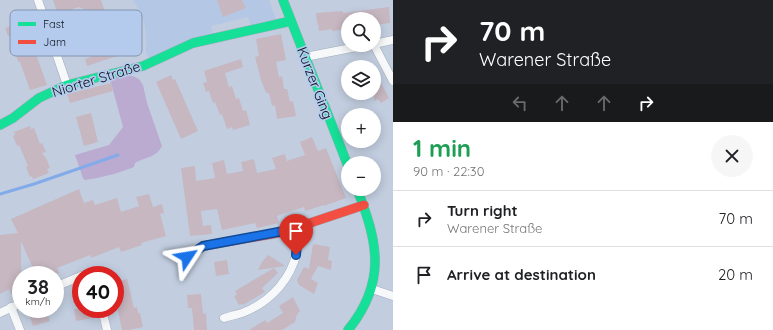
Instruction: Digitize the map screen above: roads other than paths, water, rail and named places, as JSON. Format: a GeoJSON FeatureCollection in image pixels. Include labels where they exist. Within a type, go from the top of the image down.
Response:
{"type":"FeatureCollection","features":[{"type":"Feature","properties":{"kind":"street"},"geometry":{"type":"LineString","coordinates":[[38,0],[41,10]]}},
{"type":"Feature","properties":{"kind":"street","name":"Kurzer Ging"},"geometry":{"type":"LineString","coordinates":[[283,0],[344,156]]}},
{"type":"Feature","properties":{"kind":"street","name":"Niorter Straße"},"geometry":{"type":"LineString","coordinates":[[0,125],[13,118],[39,98],[67,86],[143,66],[193,43],[291,21]]}},
{"type":"Feature","properties":{"kind":"street"},"geometry":{"type":"LineString","coordinates":[[381,43],[393,40]]}},
{"type":"Feature","properties":{"kind":"street"},"geometry":{"type":"LineString","coordinates":[[305,56],[341,50]]}},
{"type":"Feature","properties":{"kind":"street"},"geometry":{"type":"LineString","coordinates":[[378,52],[393,81]]}},
{"type":"Feature","properties":{"kind":"street"},"geometry":{"type":"LineString","coordinates":[[57,56],[67,86]]}},
{"type":"Feature","properties":{"kind":"street"},"geometry":{"type":"LineString","coordinates":[[348,330],[358,317],[372,288],[376,261],[375,244],[371,225],[360,196]]}},
{"type":"Feature","properties":{"kind":"street"},"geometry":{"type":"LineString","coordinates":[[187,257],[203,246],[294,229],[364,205]]}},
{"type":"Feature","properties":{"kind":"street"},"geometry":{"type":"LineString","coordinates":[[224,318],[242,313],[271,297],[284,283],[296,255],[297,242],[294,229]]}},
{"type":"Feature","properties":{"kind":"street"},"geometry":{"type":"LineString","coordinates":[[372,288],[393,296]]}},
{"type":"Feature","properties":{"kind":"street"},"geometry":{"type":"LineString","coordinates":[[0,313],[11,307],[20,330]]}},
{"type":"Feature","properties":{"kind":"street"},"geometry":{"type":"LineString","coordinates":[[104,318],[107,330]]}},
{"type":"Feature","properties":{"kind":"waterway"},"geometry":{"type":"LineString","coordinates":[[0,194],[118,155]]}}]}
